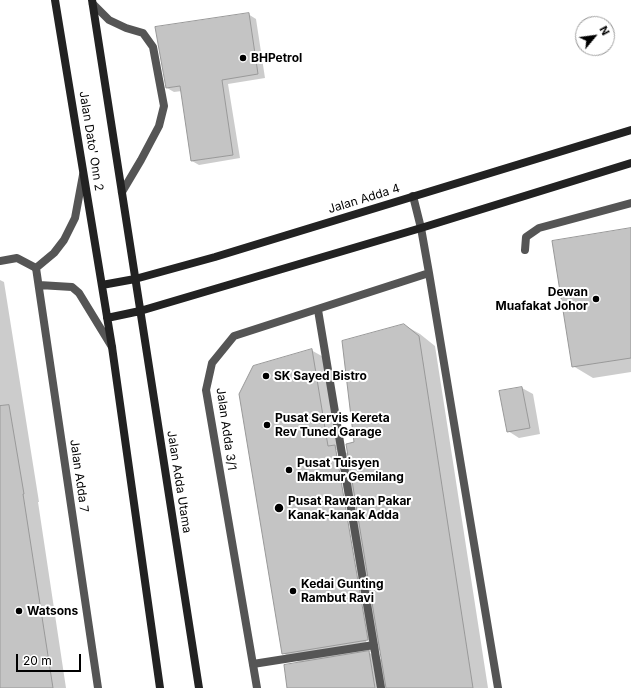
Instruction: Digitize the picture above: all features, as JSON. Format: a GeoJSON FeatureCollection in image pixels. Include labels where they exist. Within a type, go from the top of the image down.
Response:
{"type":"FeatureCollection","features":[{"type":"Feature","properties":{"kind":"main road","name":"Jalan Dato' Onn 2"},"geometry":{"type":"LineString","coordinates":[[56,0],[102,285]]}},
{"type":"Feature","properties":{"kind":"main road","name":"Jalan Dato' Onn 2"},"geometry":{"type":"LineString","coordinates":[[92,2],[135,279]]}},
{"type":"Feature","properties":{"kind":"main road","name":"Jalan Adda 4"},"geometry":{"type":"LineString","coordinates":[[102,285],[135,279],[222,255],[631,130]]}},
{"type":"Feature","properties":{"kind":"main road"},"geometry":{"type":"LineString","coordinates":[[107,318],[140,311],[421,228],[631,163]]}},
{"type":"Feature","properties":{"kind":"main road","name":"Jalan Adda Utama"},"geometry":{"type":"LineString","coordinates":[[135,279],[199,688]]}},
{"type":"Feature","properties":{"kind":"main road"},"geometry":{"type":"LineString","coordinates":[[102,285],[160,688]]}},
{"type":"Feature","properties":{"kind":"street"},"geometry":{"type":"LineString","coordinates":[[92,2],[109,20],[126,28],[143,33],[153,47],[164,106],[159,126],[142,160],[122,192]]}},
{"type":"Feature","properties":{"kind":"street"},"geometry":{"type":"LineString","coordinates":[[0,261],[18,258],[36,268],[54,253],[64,240],[75,218],[83,171]]}},
{"type":"Feature","properties":{"kind":"street"},"geometry":{"type":"LineString","coordinates":[[413,196],[421,228],[429,273],[498,688]]}},
{"type":"Feature","properties":{"kind":"street"},"geometry":{"type":"LineString","coordinates":[[525,250],[526,238],[539,228],[631,203]]}},
{"type":"Feature","properties":{"kind":"street","name":"Jalan Adda 7"},"geometry":{"type":"LineString","coordinates":[[36,268],[98,688]]}},
{"type":"Feature","properties":{"kind":"street","name":"Jalan Adda 3/1"},"geometry":{"type":"LineString","coordinates":[[257,688],[206,390],[212,363],[234,336],[429,273]]}},
{"type":"Feature","properties":{"kind":"street"},"geometry":{"type":"LineString","coordinates":[[39,285],[72,287],[78,293],[112,347]]}},
{"type":"Feature","properties":{"kind":"street"},"geometry":{"type":"LineString","coordinates":[[318,310],[381,688]]}},
{"type":"Feature","properties":{"kind":"street"},"geometry":{"type":"LineString","coordinates":[[253,664],[374,645]]}},
{"type":"Feature","properties":{"kind":"building"},"geometry":{"type":"Polygon","coordinates":[[[249,13],[258,74],[222,80],[233,155],[191,161],[180,86],[166,88],[155,27],[249,13]]]}},
{"type":"Feature","properties":{"kind":"building","name":"Dewan Muafakat Johor"},"geometry":{"type":"Polygon","coordinates":[[[631,228],[631,358],[572,367],[552,241],[631,228]]]}},
{"type":"Feature","properties":{"kind":"building"},"geometry":{"type":"Polygon","coordinates":[[[404,324],[419,336],[473,688],[386,688],[346,444],[354,442],[342,341],[404,324]]]}},
{"type":"Feature","properties":{"kind":"building"},"geometry":{"type":"Polygon","coordinates":[[[312,349],[328,446],[335,445],[368,640],[282,654],[239,394],[253,366],[312,349]]]}},
{"type":"Feature","properties":{"kind":"building"},"geometry":{"type":"Polygon","coordinates":[[[522,387],[530,428],[507,432],[499,391],[522,387]]]}},
{"type":"Feature","properties":{"kind":"building"},"geometry":{"type":"Polygon","coordinates":[[[9,405],[53,688],[0,688],[0,406],[9,405]]]}},
{"type":"Feature","properties":{"kind":"building"},"geometry":{"type":"Polygon","coordinates":[[[369,651],[375,688],[287,688],[284,665],[369,651]]]}},
{"type":"Feature","properties":{"kind":"place","name":"BHPetrol"},"geometry":{"type":"Point","coordinates":[243,58]}},
{"type":"Feature","properties":{"kind":"place","name":"Dewan Muafakat Johor"},"geometry":{"type":"Point","coordinates":[596,299]}},
{"type":"Feature","properties":{"kind":"place","name":"SK Sayed Bistro"},"geometry":{"type":"Point","coordinates":[266,376]}},
{"type":"Feature","properties":{"kind":"place","name":"Pusat Servis Kereta Rev Tuned Garage"},"geometry":{"type":"Point","coordinates":[267,425]}},
{"type":"Feature","properties":{"kind":"place","name":"Pusat Tuisyen Makmur Gemilang"},"geometry":{"type":"Point","coordinates":[289,470]}},
{"type":"Feature","properties":{"kind":"place","name":"Pusat Rawatan Pakar Kanak-kanak Adda"},"geometry":{"type":"Point","coordinates":[279,508]}},
{"type":"Feature","properties":{"kind":"place","name":"Kedai Gunting Rambut Ravi"},"geometry":{"type":"Point","coordinates":[293,591]}},
{"type":"Feature","properties":{"kind":"place","name":"Watsons"},"geometry":{"type":"Point","coordinates":[19,611]}}]}
